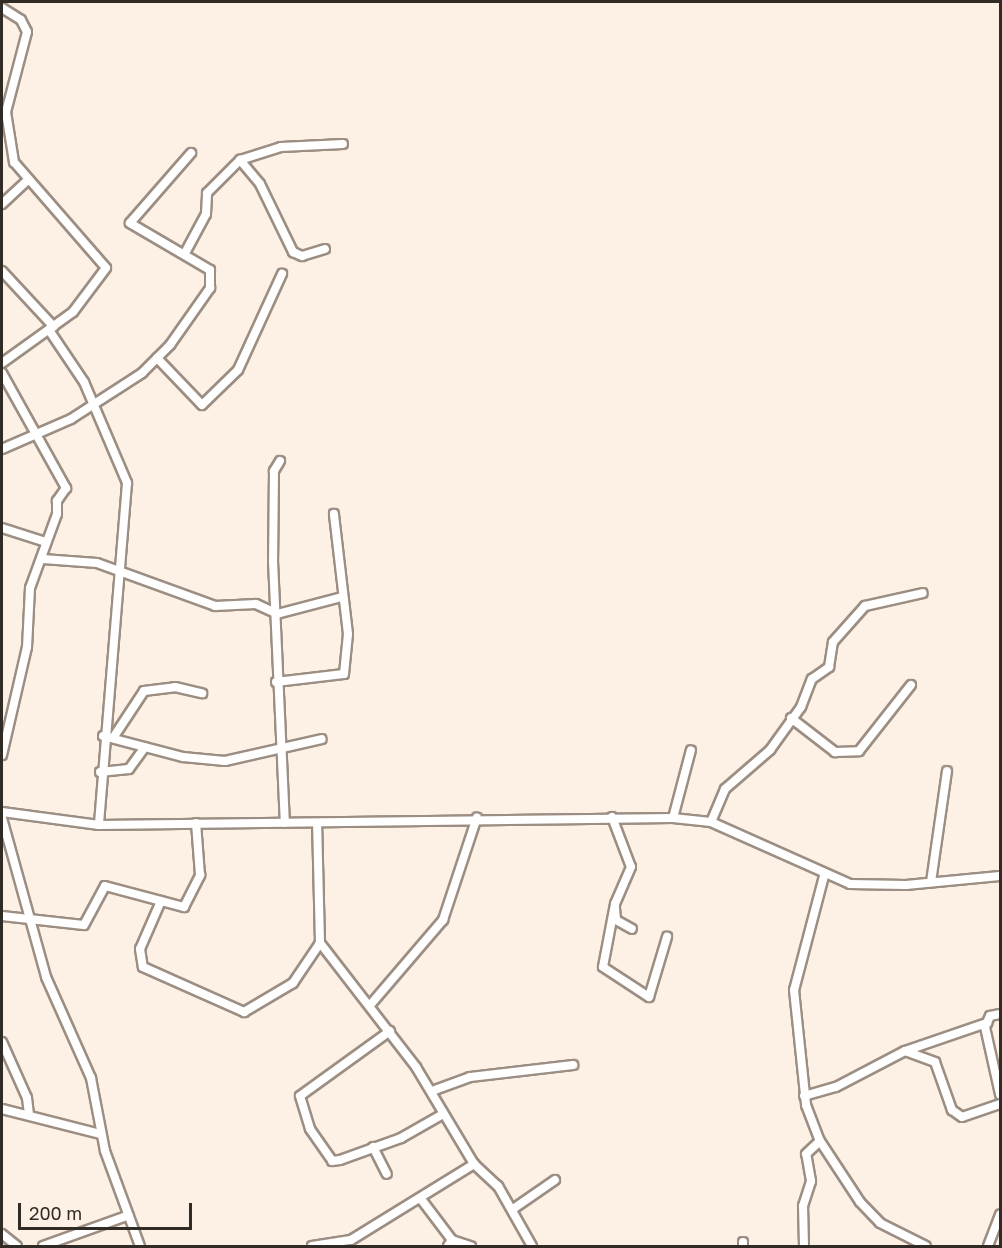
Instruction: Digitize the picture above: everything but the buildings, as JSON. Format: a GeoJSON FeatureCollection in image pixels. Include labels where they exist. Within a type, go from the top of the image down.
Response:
{"type":"FeatureCollection","features":[{"type":"Feature","properties":{"kind":"street"},"geometry":{"type":"LineString","coordinates":[[2,8],[21,20],[27,32],[6,112],[14,162],[66,228],[104,259],[106,268],[92,292],[51,328],[2,363]]}},
{"type":"Feature","properties":{"kind":"street"},"geometry":{"type":"LineString","coordinates":[[185,253],[206,214],[207,193],[240,160],[281,147],[343,144]]}},
{"type":"Feature","properties":{"kind":"street"},"geometry":{"type":"LineString","coordinates":[[2,449],[93,406],[157,358],[213,282],[210,270],[185,253],[130,223],[191,153]]}},
{"type":"Feature","properties":{"kind":"street"},"geometry":{"type":"LineString","coordinates":[[240,160],[260,184],[293,252],[302,256],[324,249]]}},
{"type":"Feature","properties":{"kind":"street"},"geometry":{"type":"LineString","coordinates":[[2,204],[27,181]]}},
{"type":"Feature","properties":{"kind":"street"},"geometry":{"type":"LineString","coordinates":[[2,271],[51,328],[93,406],[127,483],[121,573],[100,772],[99,825]]}},
{"type":"Feature","properties":{"kind":"street"},"geometry":{"type":"LineString","coordinates":[[157,358],[202,405],[238,370],[282,274]]}},
{"type":"Feature","properties":{"kind":"street"},"geometry":{"type":"LineString","coordinates":[[2,373],[66,481],[42,559],[30,588],[27,646],[2,755]]}},
{"type":"Feature","properties":{"kind":"street"},"geometry":{"type":"LineString","coordinates":[[280,460],[274,471],[276,682],[285,822]]}},
{"type":"Feature","properties":{"kind":"street"},"geometry":{"type":"LineString","coordinates":[[276,682],[342,677],[348,634],[334,514]]}},
{"type":"Feature","properties":{"kind":"street"},"geometry":{"type":"LineString","coordinates":[[2,528],[46,542]]}},
{"type":"Feature","properties":{"kind":"street"},"geometry":{"type":"LineString","coordinates":[[42,559],[97,563],[215,606],[256,604],[277,614],[342,597]]}},
{"type":"Feature","properties":{"kind":"street"},"geometry":{"type":"LineString","coordinates":[[711,822],[725,789],[760,762],[791,718],[812,679],[830,668],[833,642],[865,606],[923,593]]}},
{"type":"Feature","properties":{"kind":"street"},"geometry":{"type":"LineString","coordinates":[[791,718],[835,752],[859,751],[911,685]]}},
{"type":"Feature","properties":{"kind":"street"},"geometry":{"type":"LineString","coordinates":[[113,738],[144,691],[175,687],[202,693]]}},
{"type":"Feature","properties":{"kind":"street"},"geometry":{"type":"LineString","coordinates":[[103,736],[146,747],[225,761],[322,739]]}},
{"type":"Feature","properties":{"kind":"street"},"geometry":{"type":"LineString","coordinates":[[100,772],[129,769],[146,747]]}},
{"type":"Feature","properties":{"kind":"street"},"geometry":{"type":"LineString","coordinates":[[140,755],[156,749]]}},
{"type":"Feature","properties":{"kind":"street"},"geometry":{"type":"LineString","coordinates":[[673,818],[691,750]]}},
{"type":"Feature","properties":{"kind":"street"},"geometry":{"type":"LineString","coordinates":[[931,882],[947,771]]}},
{"type":"Feature","properties":{"kind":"street"},"geometry":{"type":"LineString","coordinates":[[2,812],[16,812],[99,825],[285,822],[317,824],[477,817],[673,818],[711,822],[824,876],[875,886],[1000,876]]}},
{"type":"Feature","properties":{"kind":"street"},"geometry":{"type":"LineString","coordinates":[[6,828],[16,812]]}},
{"type":"Feature","properties":{"kind":"street"},"geometry":{"type":"LineString","coordinates":[[371,1004],[443,920],[477,817]]}},
{"type":"Feature","properties":{"kind":"street"},"geometry":{"type":"LineString","coordinates":[[612,817],[631,859],[615,904],[603,967],[621,984],[649,997],[667,937]]}},
{"type":"Feature","properties":{"kind":"street"},"geometry":{"type":"LineString","coordinates":[[2,818],[46,977],[91,1078],[101,1134],[140,1246]]}},
{"type":"Feature","properties":{"kind":"street"},"geometry":{"type":"LineString","coordinates":[[2,916],[84,925],[105,886],[161,901],[187,905],[200,875],[196,824]]}},
{"type":"Feature","properties":{"kind":"street"},"geometry":{"type":"LineString","coordinates":[[161,901],[140,948],[143,967],[244,1012],[292,983],[320,943],[317,824]]}},
{"type":"Feature","properties":{"kind":"street"},"geometry":{"type":"LineString","coordinates":[[824,876],[794,990],[804,1096],[820,1141],[880,1222],[926,1246]]}},
{"type":"Feature","properties":{"kind":"street"},"geometry":{"type":"LineString","coordinates":[[615,904],[616,920],[632,929]]}},
{"type":"Feature","properties":{"kind":"street"},"geometry":{"type":"LineString","coordinates":[[320,943],[371,1004],[432,1091],[443,1114],[474,1164],[513,1209],[532,1246]]}},
{"type":"Feature","properties":{"kind":"street"},"geometry":{"type":"LineString","coordinates":[[804,1096],[905,1051],[987,1023],[1000,1014]]}},
{"type":"Feature","properties":{"kind":"street"},"geometry":{"type":"LineString","coordinates":[[987,1023],[988,1056],[1000,1094]]}},
{"type":"Feature","properties":{"kind":"street"},"geometry":{"type":"LineString","coordinates":[[390,1031],[300,1096],[310,1129],[332,1161],[414,1132],[443,1114]]}},
{"type":"Feature","properties":{"kind":"street"},"geometry":{"type":"LineString","coordinates":[[2,1042],[27,1098],[29,1115]]}},
{"type":"Feature","properties":{"kind":"street"},"geometry":{"type":"LineString","coordinates":[[905,1051],[935,1062],[952,1110],[962,1117],[1000,1104]]}},
{"type":"Feature","properties":{"kind":"street"},"geometry":{"type":"LineString","coordinates":[[432,1091],[470,1077],[573,1065]]}},
{"type":"Feature","properties":{"kind":"street"},"geometry":{"type":"LineString","coordinates":[[2,1108],[101,1134]]}},
{"type":"Feature","properties":{"kind":"street"},"geometry":{"type":"LineString","coordinates":[[804,1246],[803,1206],[811,1181],[806,1154],[820,1141]]}},
{"type":"Feature","properties":{"kind":"street"},"geometry":{"type":"LineString","coordinates":[[373,1147],[387,1174]]}},
{"type":"Feature","properties":{"kind":"street"},"geometry":{"type":"LineString","coordinates":[[312,1246],[351,1240],[421,1199],[474,1164]]}},
{"type":"Feature","properties":{"kind":"street"},"geometry":{"type":"LineString","coordinates":[[513,1209],[555,1180]]}},
{"type":"Feature","properties":{"kind":"street"},"geometry":{"type":"LineString","coordinates":[[421,1199],[450,1243],[471,1246]]}},
{"type":"Feature","properties":{"kind":"street"},"geometry":{"type":"LineString","coordinates":[[988,1246],[1000,1214]]}},
{"type":"Feature","properties":{"kind":"street"},"geometry":{"type":"LineString","coordinates":[[43,1246],[129,1215]]}},
{"type":"Feature","properties":{"kind":"street"},"geometry":{"type":"LineString","coordinates":[[2,1233],[17,1246]]}}]}
